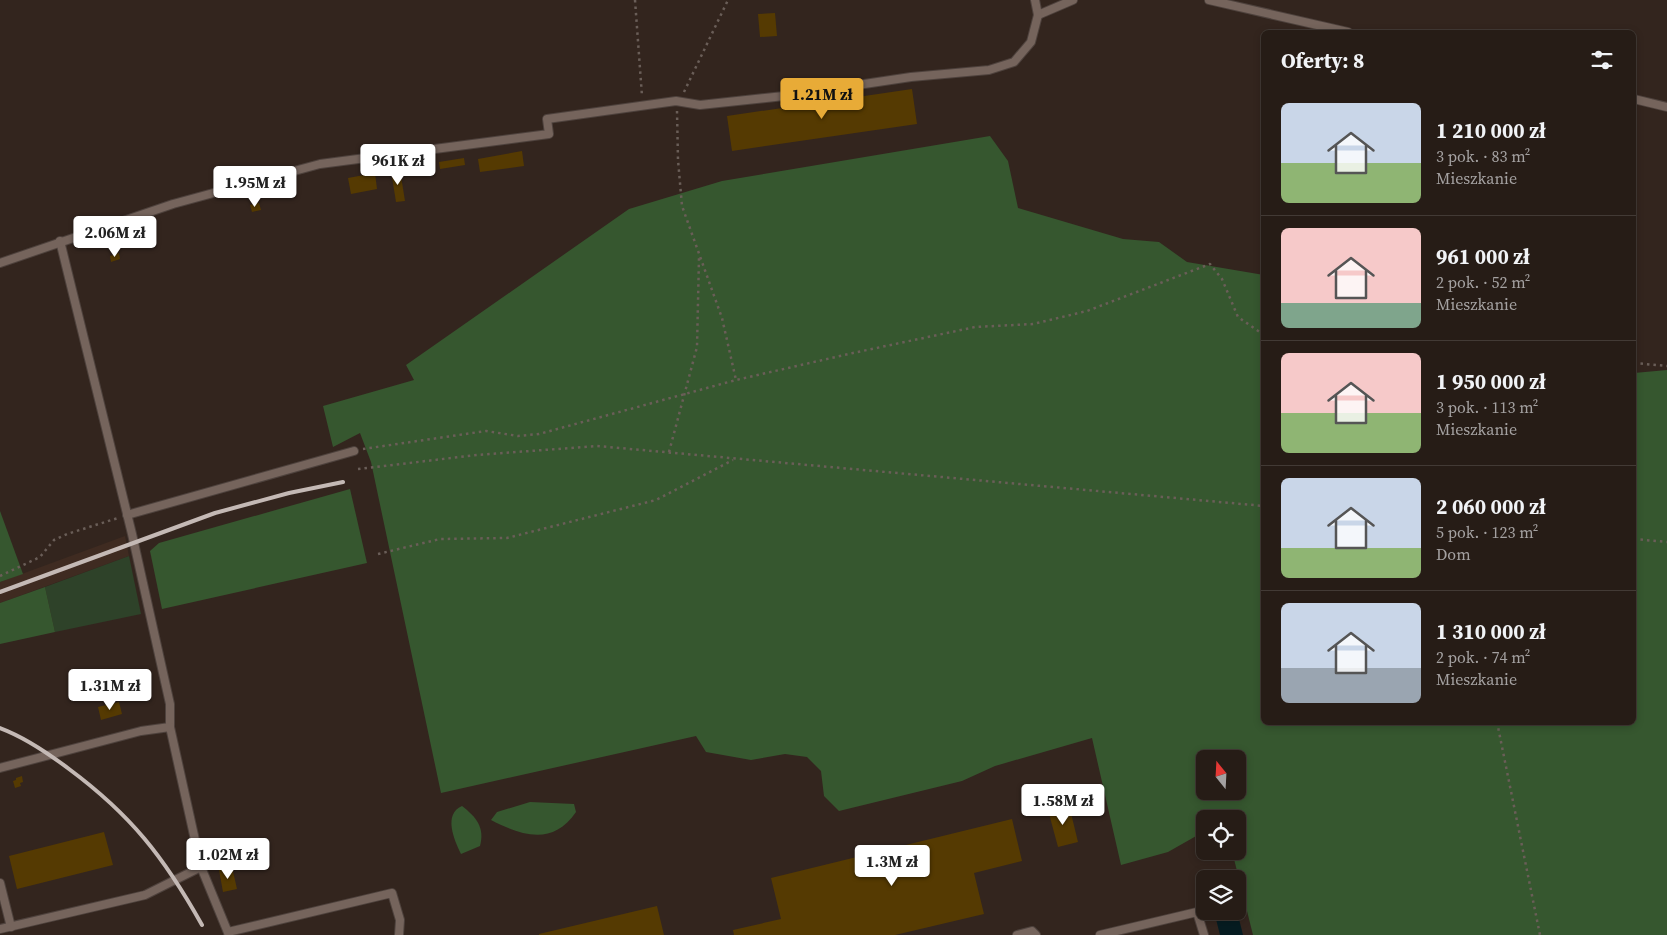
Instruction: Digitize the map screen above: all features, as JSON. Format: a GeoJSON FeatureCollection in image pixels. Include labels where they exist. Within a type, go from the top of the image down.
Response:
{"type":"FeatureCollection","features":[{"type":"Feature","properties":{"kind":"lane"},"geometry":{"type":"LineString","coordinates":[[0,264],[60,241],[174,204],[320,164],[549,134],[548,119],[678,101],[700,105],[784,96],[911,76],[989,70],[1014,62],[1031,42],[1038,15],[1036,0]]}},
{"type":"Feature","properties":{"kind":"lane"},"geometry":{"type":"LineString","coordinates":[[1038,15],[1073,0]]}},
{"type":"Feature","properties":{"kind":"lane"},"geometry":{"type":"LineString","coordinates":[[1209,0],[1339,30]]}},
{"type":"Feature","properties":{"kind":"lane"},"geometry":{"type":"LineString","coordinates":[[1636,99],[1667,107]]}},
{"type":"Feature","properties":{"kind":"lane"},"geometry":{"type":"LineString","coordinates":[[60,241],[127,515],[170,704],[170,727],[200,867],[229,933],[392,893],[400,920],[399,935]]}},
{"type":"Feature","properties":{"kind":"lane"},"geometry":{"type":"LineString","coordinates":[[127,515],[354,450]]}},
{"type":"Feature","properties":{"kind":"lane"},"geometry":{"type":"LineString","coordinates":[[0,768],[141,731],[170,727]]}},
{"type":"Feature","properties":{"kind":"lane"},"geometry":{"type":"LineString","coordinates":[[0,929],[145,895],[200,867]]}},
{"type":"Feature","properties":{"kind":"lane"},"geometry":{"type":"LineString","coordinates":[[0,883],[11,927]]}},
{"type":"Feature","properties":{"kind":"lane"},"geometry":{"type":"LineString","coordinates":[[1100,935],[1197,912],[1204,935]]}},
{"type":"Feature","properties":{"kind":"lane"},"geometry":{"type":"LineString","coordinates":[[1017,935],[1032,931],[1036,935]]}},
{"type":"Feature","properties":{"kind":"path"},"geometry":{"type":"LineString","coordinates":[[635,0],[643,106]]}},
{"type":"Feature","properties":{"kind":"path"},"geometry":{"type":"LineString","coordinates":[[728,0],[678,101],[682,206],[722,318],[736,380]]}},
{"type":"Feature","properties":{"kind":"path"},"geometry":{"type":"LineString","coordinates":[[669,452],[697,348],[699,256]]}},
{"type":"Feature","properties":{"kind":"path"},"geometry":{"type":"LineString","coordinates":[[354,450],[486,431],[518,436],[539,434],[736,380],[975,327],[1033,324],[1087,311],[1210,264],[1222,279],[1238,317],[1261,333]]}},
{"type":"Feature","properties":{"kind":"path"},"geometry":{"type":"LineString","coordinates":[[1636,363],[1667,366]]}},
{"type":"Feature","properties":{"kind":"path"},"geometry":{"type":"LineString","coordinates":[[358,469],[476,455],[597,446],[734,460],[1261,506]]}},
{"type":"Feature","properties":{"kind":"path"},"geometry":{"type":"LineString","coordinates":[[378,554],[440,539],[507,538],[656,500],[734,460]]}},
{"type":"Feature","properties":{"kind":"path"},"geometry":{"type":"LineString","coordinates":[[0,576],[40,557],[54,540],[127,515]]}},
{"type":"Feature","properties":{"kind":"path"},"geometry":{"type":"LineString","coordinates":[[1636,539],[1667,542]]}},
{"type":"Feature","properties":{"kind":"path"},"geometry":{"type":"LineString","coordinates":[[1498,725],[1540,935]]}},
{"type":"Feature","properties":{"kind":"shaded area"},"geometry":{"type":"Polygon","coordinates":[[[125,536],[129,556],[0,603],[0,582],[125,536]]]}},
{"type":"Feature","properties":{"kind":"green space"},"geometry":{"type":"Polygon","coordinates":[[[990,136],[1008,161],[1018,208],[1123,239],[1159,242],[1187,262],[1261,274],[1261,725],[1636,725],[1636,373],[1667,370],[1667,935],[1253,935],[1246,907],[1246,870],[1237,870],[1234,860],[1246,860],[1246,810],[1196,810],[1196,836],[1168,852],[1121,865],[1092,738],[995,766],[962,781],[839,811],[824,796],[821,771],[807,757],[785,754],[751,760],[706,752],[696,736],[441,793],[371,462],[360,433],[333,447],[323,406],[414,380],[406,365],[629,209],[722,181],[990,136]]]}},
{"type":"Feature","properties":{"kind":"green space"},"geometry":{"type":"Polygon","coordinates":[[[350,489],[367,563],[162,609],[150,551],[159,543],[350,489]]]}},
{"type":"Feature","properties":{"kind":"green space"},"geometry":{"type":"Polygon","coordinates":[[[0,511],[23,574],[0,582],[0,511]]]}},
{"type":"Feature","properties":{"kind":"green space"},"geometry":{"type":"Polygon","coordinates":[[[129,556],[141,614],[55,632],[45,587],[129,556]]]}},
{"type":"Feature","properties":{"kind":"green space"},"geometry":{"type":"Polygon","coordinates":[[[45,587],[55,632],[0,644],[0,603],[45,587]]]}},
{"type":"Feature","properties":{"kind":"green space"},"geometry":{"type":"Polygon","coordinates":[[[530,802],[574,804],[576,812],[567,823],[547,834],[525,833],[491,820],[497,812],[530,802]]]}},
{"type":"Feature","properties":{"kind":"green space"},"geometry":{"type":"Polygon","coordinates":[[[462,806],[478,823],[481,839],[480,846],[461,854],[453,835],[451,821],[456,810],[462,806]]]}},
{"type":"Feature","properties":{"kind":"water"},"geometry":{"type":"Polygon","coordinates":[[[1216,920],[1239,920],[1243,935],[1220,935],[1216,920]]]}},
{"type":"Feature","properties":{"kind":"building"},"geometry":{"type":"Polygon","coordinates":[[[775,13],[777,36],[760,37],[758,14],[775,13]]]}},
{"type":"Feature","properties":{"kind":"building"},"geometry":{"type":"Polygon","coordinates":[[[912,89],[917,124],[732,151],[727,116],[912,89]]]}},
{"type":"Feature","properties":{"kind":"building"},"geometry":{"type":"Polygon","coordinates":[[[522,151],[524,166],[480,172],[478,159],[522,151]]]}},
{"type":"Feature","properties":{"kind":"building"},"geometry":{"type":"Polygon","coordinates":[[[464,158],[465,165],[440,169],[439,162],[464,158]]]}},
{"type":"Feature","properties":{"kind":"building"},"geometry":{"type":"Polygon","coordinates":[[[400,170],[405,201],[396,202],[391,171],[400,170]]]}},
{"type":"Feature","properties":{"kind":"building"},"geometry":{"type":"Polygon","coordinates":[[[375,173],[377,189],[351,194],[348,178],[375,173]]]}},
{"type":"Feature","properties":{"kind":"building"},"geometry":{"type":"Polygon","coordinates":[[[259,203],[261,210],[252,212],[250,205],[259,203]]]}},
{"type":"Feature","properties":{"kind":"building"},"geometry":{"type":"Polygon","coordinates":[[[119,253],[120,259],[111,262],[110,256],[119,253]]]}},
{"type":"Feature","properties":{"kind":"building"},"geometry":{"type":"Polygon","coordinates":[[[119,702],[122,714],[101,720],[98,707],[119,702]]]}},
{"type":"Feature","properties":{"kind":"building"},"geometry":{"type":"Polygon","coordinates":[[[22,776],[23,782],[20,783],[21,786],[15,788],[13,781],[22,776]]]}},
{"type":"Feature","properties":{"kind":"building"},"geometry":{"type":"Polygon","coordinates":[[[1069,805],[1078,842],[1058,847],[1048,810],[1069,805]]]}},
{"type":"Feature","properties":{"kind":"building"},"geometry":{"type":"Polygon","coordinates":[[[1012,819],[1022,861],[974,873],[984,914],[895,935],[734,935],[733,930],[781,919],[771,878],[1012,819]]]}},
{"type":"Feature","properties":{"kind":"building"},"geometry":{"type":"Polygon","coordinates":[[[104,832],[113,865],[17,889],[9,856],[104,832]]]}},
{"type":"Feature","properties":{"kind":"building"},"geometry":{"type":"Polygon","coordinates":[[[232,867],[237,889],[223,892],[219,870],[232,867]]]}},
{"type":"Feature","properties":{"kind":"building"},"geometry":{"type":"Polygon","coordinates":[[[657,906],[664,935],[539,935],[539,934],[657,906]]]}},
{"type":"Feature","properties":{"kind":"railway"},"geometry":{"type":"LineString","coordinates":[[0,592],[215,513],[289,493],[343,482]]}},
{"type":"Feature","properties":{"kind":"railway"},"geometry":{"type":"LineString","coordinates":[[0,728],[27,741],[53,757],[111,803],[160,858],[202,925]]}}]}
